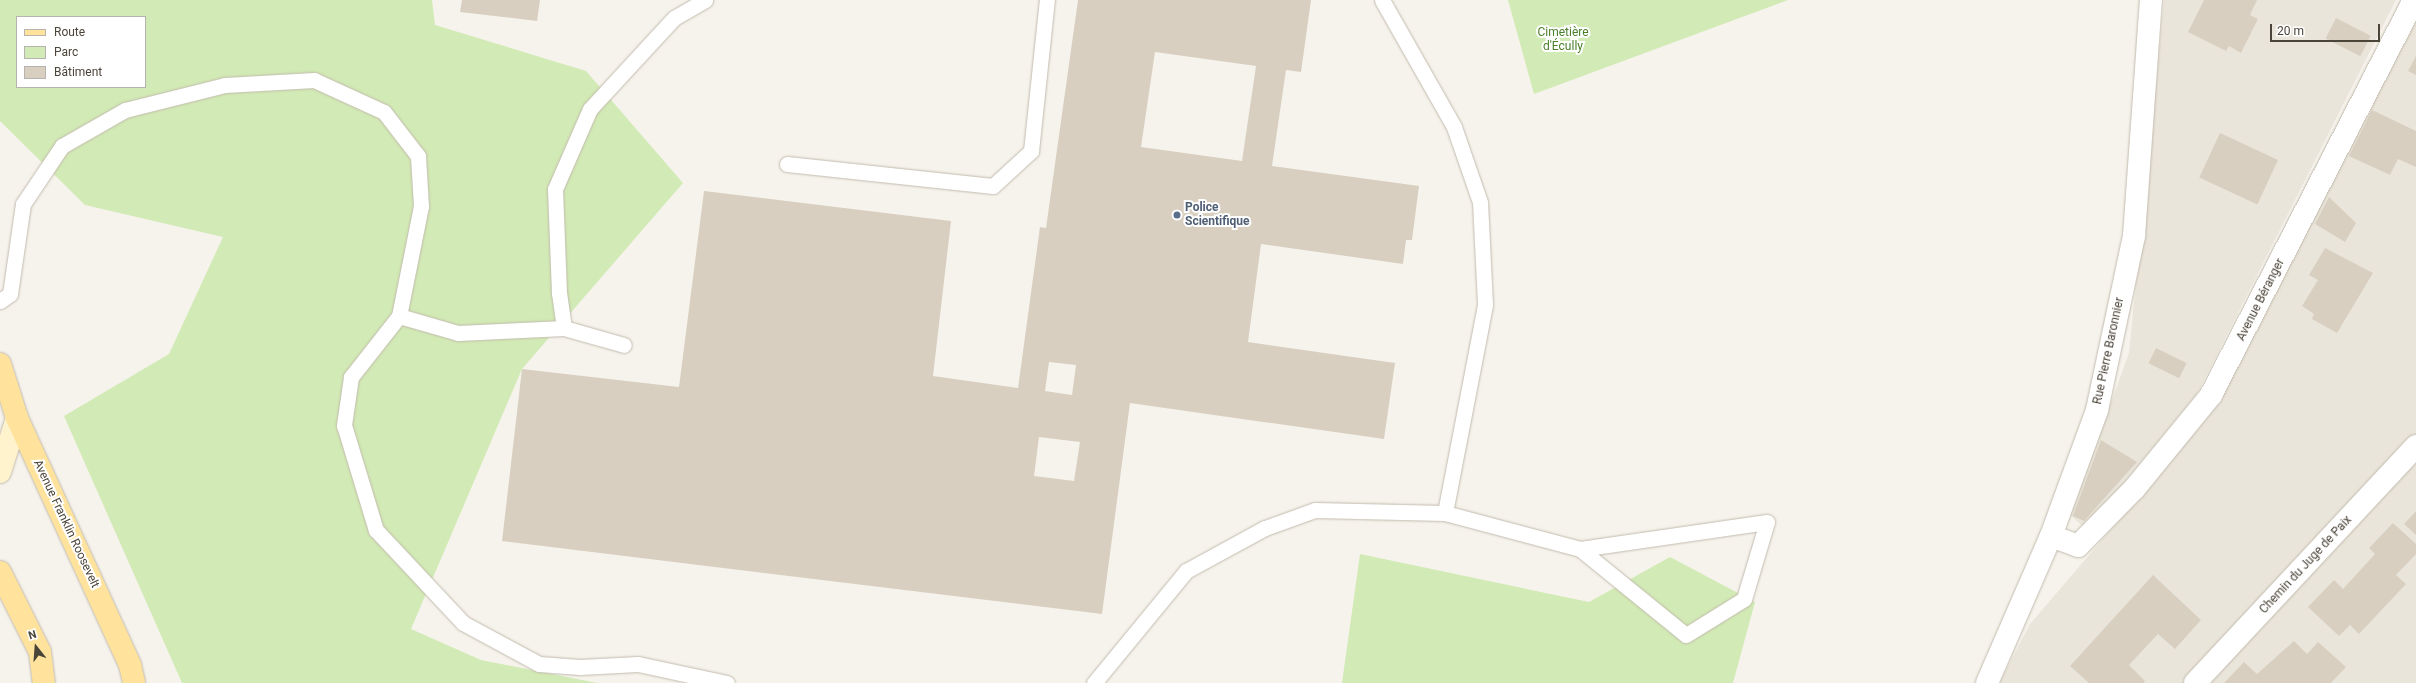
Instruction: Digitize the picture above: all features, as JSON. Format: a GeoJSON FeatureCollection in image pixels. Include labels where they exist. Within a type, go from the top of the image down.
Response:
{"type":"FeatureCollection","features":[{"type":"Feature","properties":{"kind":"main road","name":"Avenue Franklin Roosevelt"},"geometry":{"type":"LineString","coordinates":[[0,364],[17,418],[132,674],[145,683]]}},
{"type":"Feature","properties":{"kind":"main road"},"geometry":{"type":"LineString","coordinates":[[0,386],[17,418],[0,472]]}},
{"type":"Feature","properties":{"kind":"main road"},"geometry":{"type":"LineString","coordinates":[[0,572],[40,652],[44,683]]}},
{"type":"Feature","properties":{"kind":"street","name":"Rue Pierre Baronnier"},"geometry":{"type":"LineString","coordinates":[[1987,683],[2052,536],[2096,410],[2134,236],[2151,0]]}},
{"type":"Feature","properties":{"kind":"street","name":"Avenue Béranger"},"geometry":{"type":"LineString","coordinates":[[2052,536],[2078,546],[2135,488],[2212,395],[2414,0]]}},
{"type":"Feature","properties":{"kind":"street","name":"Chemin du Juge de Paix"},"geometry":{"type":"LineString","coordinates":[[2195,683],[2416,446]]}},
{"type":"Feature","properties":{"kind":"lane"},"geometry":{"type":"LineString","coordinates":[[564,328],[559,293],[555,189],[590,109],[674,18],[705,0]]}},
{"type":"Feature","properties":{"kind":"lane"},"geometry":{"type":"LineString","coordinates":[[787,164],[993,186],[1031,151],[1047,0]]}},
{"type":"Feature","properties":{"kind":"lane"},"geometry":{"type":"LineString","coordinates":[[1382,0],[1454,127],[1480,202],[1485,305],[1445,513]]}},
{"type":"Feature","properties":{"kind":"lane"},"geometry":{"type":"LineString","coordinates":[[0,301],[10,294],[23,204],[62,146],[125,110],[225,85],[314,80],[384,112],[418,156],[421,206],[399,316],[351,377],[344,425],[376,530],[462,623],[539,664],[580,667],[638,664],[727,683]]}},
{"type":"Feature","properties":{"kind":"lane"},"geometry":{"type":"LineString","coordinates":[[399,316],[458,333],[564,328],[624,344]]}},
{"type":"Feature","properties":{"kind":"lane"},"geometry":{"type":"LineString","coordinates":[[1094,683],[1186,571],[1265,528],[1315,510],[1445,513],[1580,549],[1767,522],[1744,599],[1686,635],[1580,549]]}},
{"type":"Feature","properties":{"kind":"shaded area"},"geometry":{"type":"Polygon","coordinates":[[[2164,0],[2396,0],[2197,394],[2086,529],[2070,515],[2129,353],[2164,0]]]}},
{"type":"Feature","properties":{"kind":"shaded area"},"geometry":{"type":"Polygon","coordinates":[[[2416,12],[2416,683],[1999,683],[2030,624],[2207,417],[2416,12]]]}},
{"type":"Feature","properties":{"kind":"green space"},"geometry":{"type":"Polygon","coordinates":[[[0,0],[432,0],[435,25],[586,71],[683,183],[522,369],[411,629],[481,660],[597,683],[182,683],[64,416],[169,354],[223,237],[85,205],[0,121],[0,0]]]}},
{"type":"Feature","properties":{"kind":"green space","name":"Cimetière d'Écully"},"geometry":{"type":"Polygon","coordinates":[[[1508,0],[1788,0],[1534,94],[1508,0]]]}},
{"type":"Feature","properties":{"kind":"green space"},"geometry":{"type":"Polygon","coordinates":[[[1360,554],[1589,602],[1670,557],[1755,602],[1733,683],[1342,683],[1360,554]]]}},
{"type":"Feature","properties":{"kind":"building"},"geometry":{"type":"Polygon","coordinates":[[[462,0],[540,0],[537,21],[460,12],[462,0]]]}},
{"type":"Feature","properties":{"kind":"building"},"geometry":{"type":"Polygon","coordinates":[[[1078,0],[1311,0],[1301,72],[1286,70],[1272,166],[1419,186],[1412,240],[1406,240],[1403,264],[1261,244],[1248,342],[1395,363],[1384,439],[1130,403],[1102,614],[502,541],[522,369],[679,387],[704,191],[951,221],[933,376],[1018,388],[1040,227],[1046,228],[1078,0]],[[1155,52],[1141,147],[1242,161],[1256,66],[1155,52]],[[1049,362],[1045,391],[1072,395],[1076,365],[1049,362]],[[1039,437],[1034,476],[1074,481],[1080,442],[1039,437]]]}},
{"type":"Feature","properties":{"kind":"building"},"geometry":{"type":"Polygon","coordinates":[[[2204,0],[2257,0],[2250,15],[2258,19],[2241,53],[2229,46],[2226,51],[2188,32],[2204,0]]]}},
{"type":"Feature","properties":{"kind":"building"},"geometry":{"type":"Polygon","coordinates":[[[2336,18],[2371,36],[2360,56],[2326,38],[2336,18]]]}},
{"type":"Feature","properties":{"kind":"building"},"geometry":{"type":"Polygon","coordinates":[[[2416,56],[2416,75],[2408,71],[2416,56]]]}},
{"type":"Feature","properties":{"kind":"building"},"geometry":{"type":"Polygon","coordinates":[[[2372,110],[2416,131],[2416,167],[2398,159],[2390,175],[2349,156],[2372,110]]]}},
{"type":"Feature","properties":{"kind":"building"},"geometry":{"type":"Polygon","coordinates":[[[2220,133],[2278,160],[2257,204],[2199,177],[2220,133]]]}},
{"type":"Feature","properties":{"kind":"building"},"geometry":{"type":"Polygon","coordinates":[[[2329,197],[2356,223],[2345,242],[2315,224],[2329,197]]]}},
{"type":"Feature","properties":{"kind":"building"},"geometry":{"type":"Polygon","coordinates":[[[2325,248],[2373,273],[2337,333],[2312,319],[2314,314],[2302,306],[2318,280],[2309,275],[2325,248]]]}},
{"type":"Feature","properties":{"kind":"building"},"geometry":{"type":"Polygon","coordinates":[[[2156,348],[2187,363],[2179,378],[2149,363],[2156,348]]]}},
{"type":"Feature","properties":{"kind":"building"},"geometry":{"type":"Polygon","coordinates":[[[2101,440],[2137,462],[2084,521],[2073,516],[2101,440]]]}},
{"type":"Feature","properties":{"kind":"building"},"geometry":{"type":"Polygon","coordinates":[[[2416,511],[2416,535],[2404,524],[2416,511]]]}},
{"type":"Feature","properties":{"kind":"building"},"geometry":{"type":"Polygon","coordinates":[[[2393,523],[2416,544],[2416,554],[2396,575],[2406,584],[2359,634],[2350,625],[2339,636],[2308,607],[2334,580],[2343,589],[2375,554],[2369,548],[2393,523]]]}},
{"type":"Feature","properties":{"kind":"building"},"geometry":{"type":"Polygon","coordinates":[[[2153,575],[2201,620],[2175,649],[2158,634],[2129,665],[2145,681],[2143,683],[2089,683],[2070,666],[2153,575]]]}},
{"type":"Feature","properties":{"kind":"building"},"geometry":{"type":"Polygon","coordinates":[[[2294,641],[2307,654],[2318,642],[2346,667],[2331,683],[2224,683],[2244,662],[2257,674],[2294,641]]]}},
{"type":"Feature","properties":{"kind":"place","name":"Police Scientifique"},"geometry":{"type":"Point","coordinates":[1177,215]}}]}
